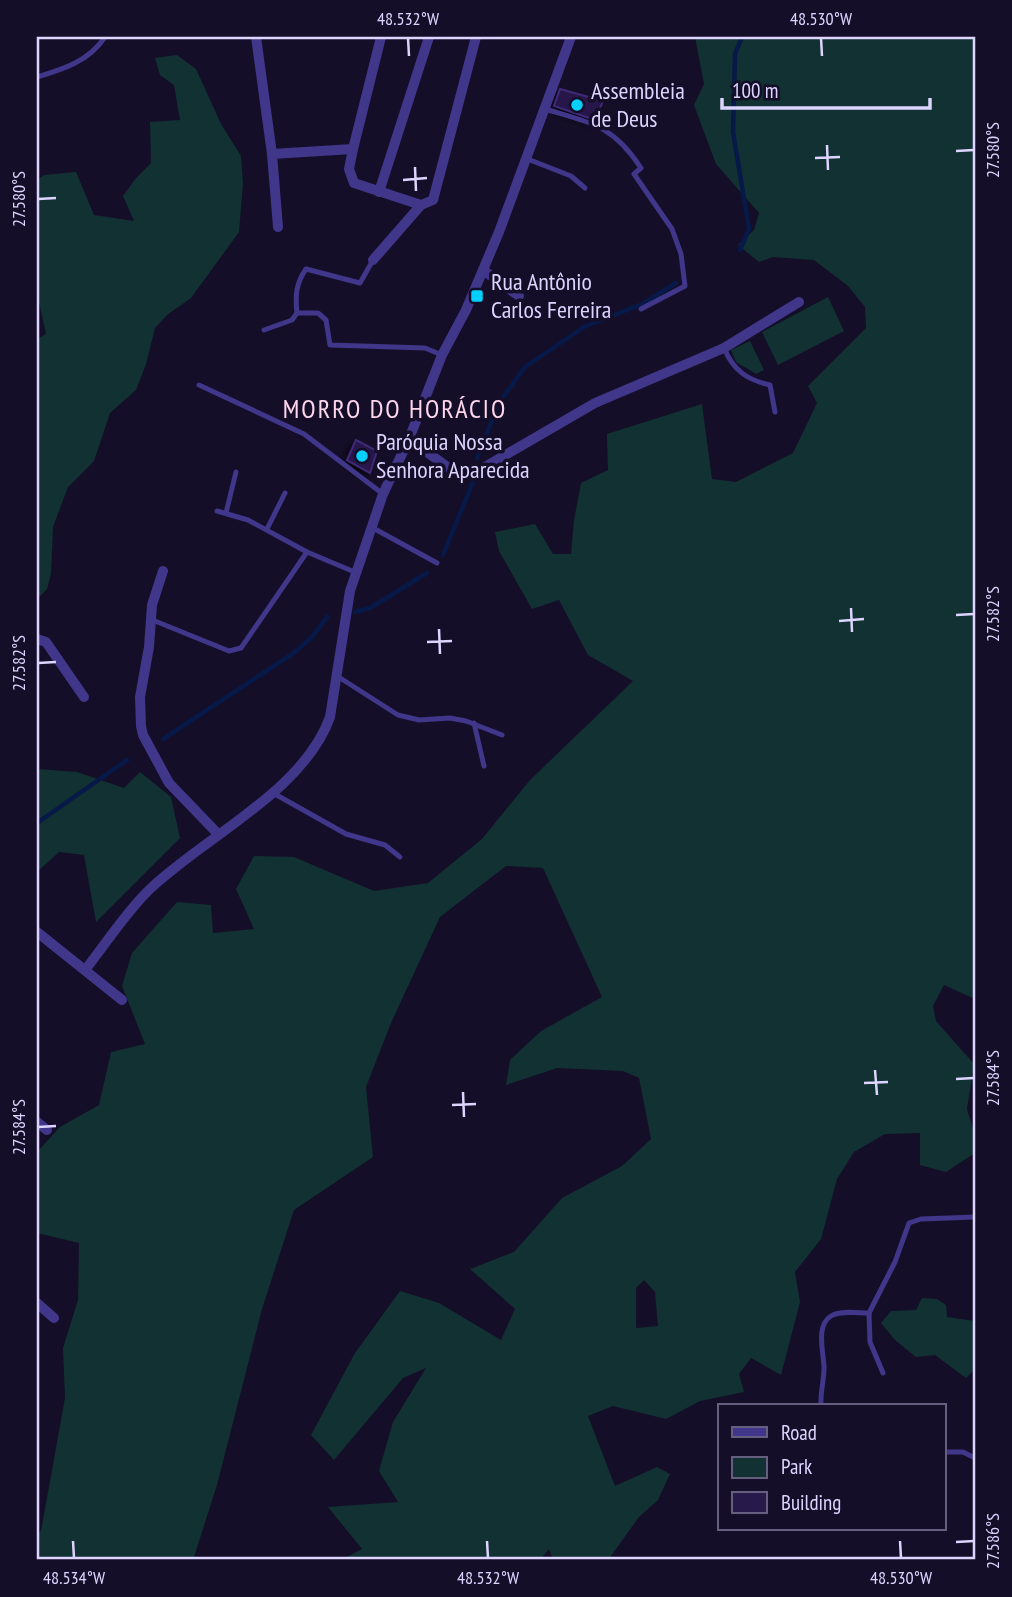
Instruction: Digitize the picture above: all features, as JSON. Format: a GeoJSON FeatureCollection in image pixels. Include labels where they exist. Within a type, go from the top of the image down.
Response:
{"type":"FeatureCollection","features":[{"type":"Feature","properties":{"kind":"street"},"geometry":{"type":"LineString","coordinates":[[256,37],[272,154],[278,227]]}},
{"type":"Feature","properties":{"kind":"street"},"geometry":{"type":"LineString","coordinates":[[381,37],[353,149],[350,176],[354,183],[421,205]]}},
{"type":"Feature","properties":{"kind":"street"},"geometry":{"type":"LineString","coordinates":[[379,192],[429,37]]}},
{"type":"Feature","properties":{"kind":"street"},"geometry":{"type":"LineString","coordinates":[[373,260],[421,205],[433,200],[476,37]]}},
{"type":"Feature","properties":{"kind":"street"},"geometry":{"type":"LineString","coordinates":[[85,970],[147,891],[273,793],[307,758],[324,734],[330,717],[347,605],[383,494],[409,439],[442,355],[483,270],[571,37]]}},
{"type":"Feature","properties":{"kind":"street"},"geometry":{"type":"LineString","coordinates":[[272,154],[353,149]]}},
{"type":"Feature","properties":{"kind":"street"},"geometry":{"type":"LineString","coordinates":[[483,270],[519,296]]}},
{"type":"Feature","properties":{"kind":"street"},"geometry":{"type":"LineString","coordinates":[[409,439],[457,474],[478,471],[595,402],[724,348],[799,302]]}},
{"type":"Feature","properties":{"kind":"street"},"geometry":{"type":"LineString","coordinates":[[163,571],[152,605],[149,648],[140,697],[144,735],[169,782],[219,834]]}},
{"type":"Feature","properties":{"kind":"street"},"geometry":{"type":"LineString","coordinates":[[37,639],[46,642],[84,696]]}},
{"type":"Feature","properties":{"kind":"street"},"geometry":{"type":"LineString","coordinates":[[37,932],[122,1000]]}},
{"type":"Feature","properties":{"kind":"street"},"geometry":{"type":"LineString","coordinates":[[37,1122],[47,1130]]}},
{"type":"Feature","properties":{"kind":"street"},"geometry":{"type":"LineString","coordinates":[[37,1303],[54,1318]]}},
{"type":"Feature","properties":{"kind":"lane"},"geometry":{"type":"LineString","coordinates":[[37,78],[88,57],[105,37]]}},
{"type":"Feature","properties":{"kind":"lane"},"geometry":{"type":"LineString","coordinates":[[545,108],[602,126],[631,152],[641,168],[634,174],[672,229],[681,254],[685,286],[641,309]]}},
{"type":"Feature","properties":{"kind":"lane"},"geometry":{"type":"LineString","coordinates":[[525,158],[571,176],[584,188]]}},
{"type":"Feature","properties":{"kind":"lane"},"geometry":{"type":"LineString","coordinates":[[264,330],[292,320],[297,313],[297,288],[306,270],[360,283],[373,260]]}},
{"type":"Feature","properties":{"kind":"lane"},"geometry":{"type":"LineString","coordinates":[[297,313],[318,313],[326,320],[330,345],[425,348],[442,355]]}},
{"type":"Feature","properties":{"kind":"lane"},"geometry":{"type":"LineString","coordinates":[[724,348],[731,364],[752,381],[769,385],[775,412]]}},
{"type":"Feature","properties":{"kind":"lane"},"geometry":{"type":"LineString","coordinates":[[198,385],[304,434],[383,494]]}},
{"type":"Feature","properties":{"kind":"lane"},"geometry":{"type":"LineString","coordinates":[[226,513],[236,472]]}},
{"type":"Feature","properties":{"kind":"lane"},"geometry":{"type":"LineString","coordinates":[[267,529],[285,494]]}},
{"type":"Feature","properties":{"kind":"lane"},"geometry":{"type":"LineString","coordinates":[[217,511],[267,529],[307,552],[356,573]]}},
{"type":"Feature","properties":{"kind":"lane"},"geometry":{"type":"LineString","coordinates":[[373,528],[437,563]]}},
{"type":"Feature","properties":{"kind":"lane"},"geometry":{"type":"LineString","coordinates":[[150,619],[229,651],[235,651],[241,648],[307,552]]}},
{"type":"Feature","properties":{"kind":"lane"},"geometry":{"type":"LineString","coordinates":[[337,676],[398,715],[409,719],[450,718],[474,723],[502,735]]}},
{"type":"Feature","properties":{"kind":"lane"},"geometry":{"type":"LineString","coordinates":[[474,723],[484,766]]}},
{"type":"Feature","properties":{"kind":"lane"},"geometry":{"type":"LineString","coordinates":[[273,793],[346,834],[385,845],[400,857]]}},
{"type":"Feature","properties":{"kind":"lane"},"geometry":{"type":"LineString","coordinates":[[883,1373],[870,1342],[869,1313],[895,1262],[909,1223],[921,1219],[975,1217]]}},
{"type":"Feature","properties":{"kind":"lane"},"geometry":{"type":"LineString","coordinates":[[821,1404],[824,1368],[821,1336],[824,1324],[829,1316],[836,1314],[869,1313]]}},
{"type":"Feature","properties":{"kind":"lane"},"geometry":{"type":"LineString","coordinates":[[946,1452],[963,1452],[975,1458]]}},
{"type":"Feature","properties":{"kind":"green space"},"geometry":{"type":"Polygon","coordinates":[[[695,37],[975,37],[975,999],[944,985],[933,1006],[936,1021],[974,1064],[967,1109],[975,1135],[975,1153],[946,1172],[920,1165],[920,1133],[885,1134],[854,1152],[837,1179],[821,1239],[795,1272],[800,1302],[781,1375],[751,1358],[739,1374],[744,1392],[700,1401],[666,1419],[613,1406],[588,1416],[615,1486],[657,1467],[670,1474],[658,1500],[639,1517],[608,1560],[553,1560],[549,1549],[540,1560],[341,1560],[362,1549],[328,1507],[398,1502],[379,1471],[393,1422],[426,1368],[403,1378],[334,1460],[311,1435],[355,1353],[400,1291],[439,1303],[501,1340],[515,1309],[470,1269],[514,1252],[562,1198],[622,1166],[651,1139],[639,1078],[623,1071],[557,1068],[506,1085],[510,1060],[541,1031],[602,997],[543,868],[506,866],[440,917],[391,1023],[366,1087],[373,1157],[294,1210],[262,1309],[217,1485],[193,1560],[37,1560],[37,1534],[41,1531],[65,1398],[63,1348],[78,1300],[79,1243],[37,1233],[37,1152],[60,1127],[99,1105],[111,1052],[145,1044],[122,986],[132,953],[177,902],[211,905],[213,933],[254,929],[236,889],[254,856],[294,857],[374,891],[428,883],[482,839],[530,780],[633,681],[588,655],[559,600],[532,609],[499,551],[495,532],[535,524],[553,554],[571,554],[581,483],[608,470],[607,434],[702,404],[712,479],[736,482],[793,453],[817,403],[808,386],[866,328],[865,307],[848,286],[814,260],[773,257],[759,262],[738,245],[754,230],[759,213],[716,164],[694,105],[704,84],[695,37]],[[644,1280],[636,1288],[636,1328],[658,1326],[655,1292],[644,1280]]]}},
{"type":"Feature","properties":{"kind":"green space"},"geometry":{"type":"Polygon","coordinates":[[[177,55],[196,69],[221,124],[241,156],[243,183],[239,232],[191,298],[167,315],[155,328],[136,390],[110,413],[94,461],[68,487],[53,527],[51,574],[47,589],[37,599],[37,339],[46,334],[37,293],[37,180],[44,175],[76,172],[94,215],[134,221],[123,196],[151,163],[150,122],[180,120],[174,85],[160,75],[155,58],[177,55]]]}},
{"type":"Feature","properties":{"kind":"green space"},"geometry":{"type":"Polygon","coordinates":[[[828,297],[844,331],[778,365],[762,332],[828,297]]]}},
{"type":"Feature","properties":{"kind":"green space"},"geometry":{"type":"Polygon","coordinates":[[[750,341],[764,370],[756,374],[736,362],[731,350],[750,341]]]}},
{"type":"Feature","properties":{"kind":"green space"},"geometry":{"type":"Polygon","coordinates":[[[37,769],[77,772],[124,788],[140,772],[171,797],[180,838],[96,922],[84,855],[59,852],[37,872],[37,769]]]}},
{"type":"Feature","properties":{"kind":"green space"},"geometry":{"type":"Polygon","coordinates":[[[922,1298],[937,1299],[946,1305],[947,1317],[975,1321],[975,1369],[966,1378],[935,1355],[916,1357],[895,1340],[881,1323],[891,1311],[916,1310],[922,1298]]]}},
{"type":"Feature","properties":{"kind":"building","name":"Assembleia de Deus"},"geometry":{"type":"Polygon","coordinates":[[[560,89],[603,101],[595,120],[554,106],[560,89]]]}},
{"type":"Feature","properties":{"kind":"building","name":"Paróquia Nossa Senhora Aparecida"},"geometry":{"type":"Polygon","coordinates":[[[356,440],[377,451],[370,473],[347,460],[356,440]]]}},
{"type":"Feature","properties":{"kind":"waterway"},"geometry":{"type":"LineString","coordinates":[[740,250],[749,229],[733,132],[735,54],[742,37]]}},
{"type":"Feature","properties":{"kind":"waterway"},"geometry":{"type":"LineString","coordinates":[[477,458],[499,403],[525,367],[584,327],[642,304],[676,283]]}},
{"type":"Feature","properties":{"kind":"waterway"},"geometry":{"type":"LineString","coordinates":[[443,555],[473,482]]}},
{"type":"Feature","properties":{"kind":"waterway"},"geometry":{"type":"LineString","coordinates":[[355,612],[370,608],[427,573]]}},
{"type":"Feature","properties":{"kind":"waterway"},"geometry":{"type":"LineString","coordinates":[[163,739],[295,652],[312,637],[327,617]]}},
{"type":"Feature","properties":{"kind":"waterway"},"geometry":{"type":"LineString","coordinates":[[37,823],[127,760]]}},
{"type":"Feature","properties":{"kind":"place","name":"Assembleia de Deus"},"geometry":{"type":"Point","coordinates":[577,105]}},
{"type":"Feature","properties":{"kind":"place","name":"Rua Antônio Carlos Ferreira"},"geometry":{"type":"Point","coordinates":[477,296]}},
{"type":"Feature","properties":{"kind":"place","name":"Paróquia Nossa Senhora Aparecida"},"geometry":{"type":"Point","coordinates":[362,456]}},
{"type":"Feature","properties":{"kind":"district","name":"MORRO DO HORÁCIO"},"geometry":{"type":"Point","coordinates":[395,409]}}]}
